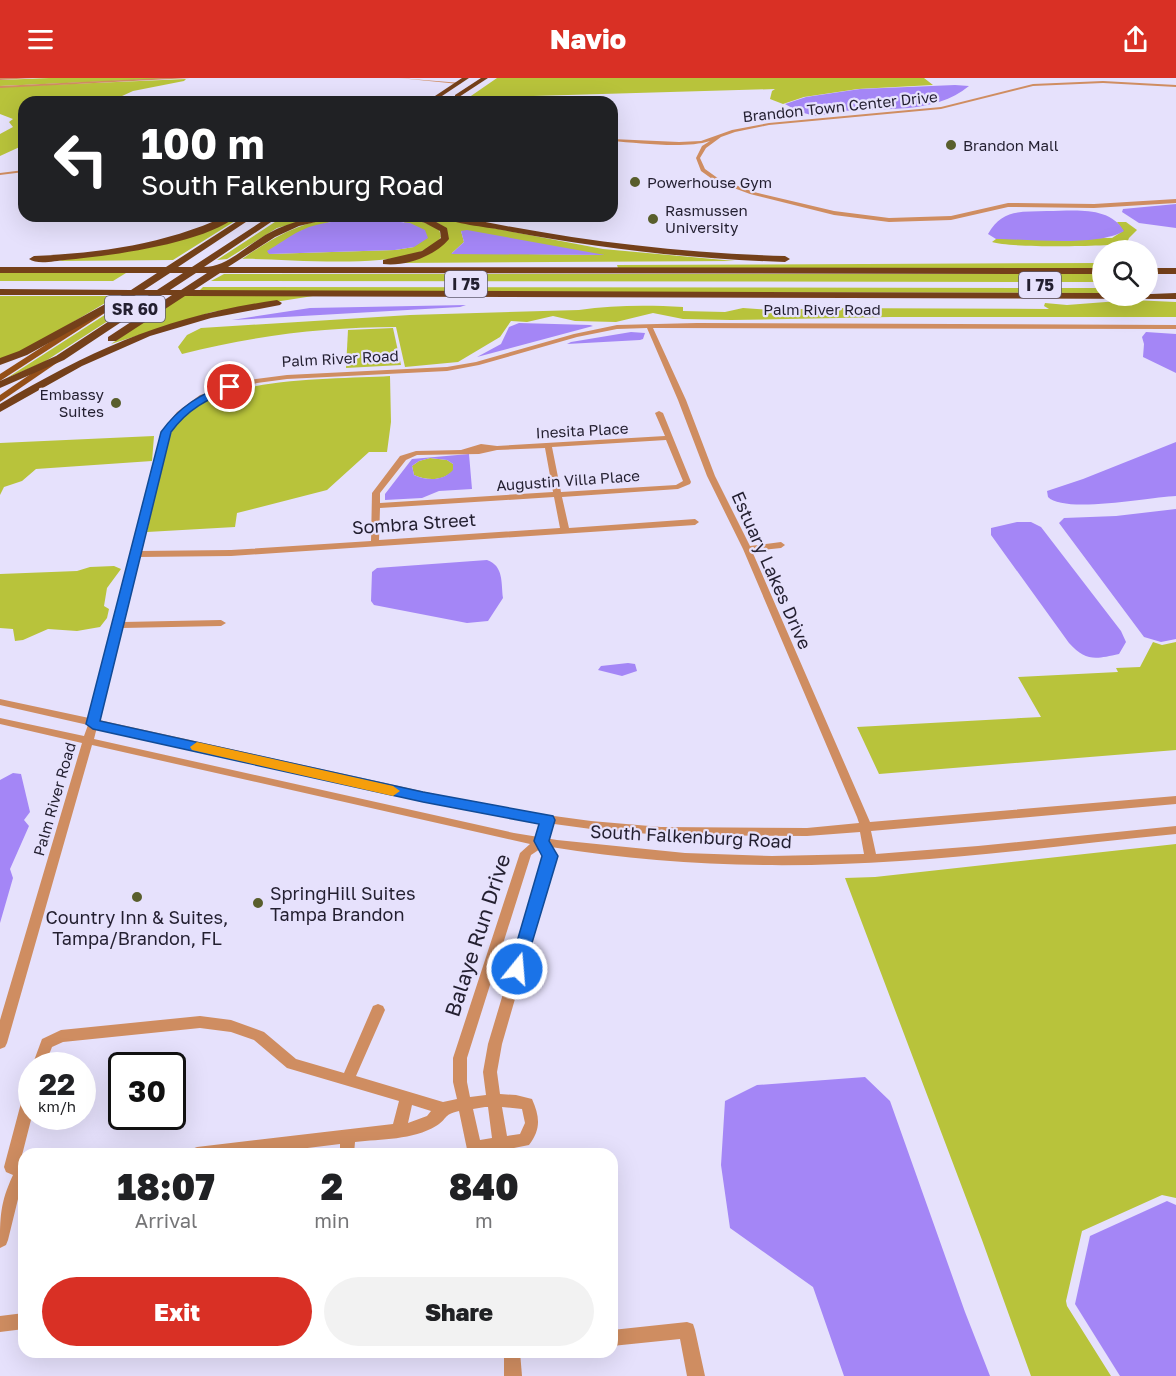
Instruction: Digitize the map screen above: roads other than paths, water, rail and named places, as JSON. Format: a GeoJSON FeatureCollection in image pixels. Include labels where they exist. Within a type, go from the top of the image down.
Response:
{"type":"FeatureCollection","features":[{"type":"Feature","properties":{"kind":"highway"},"geometry":{"type":"LineString","coordinates":[[457,96],[477,80],[485,78]]}},
{"type":"Feature","properties":{"kind":"highway"},"geometry":{"type":"LineString","coordinates":[[438,96],[462,80]]}},
{"type":"Feature","properties":{"kind":"highway"},"geometry":{"type":"LineString","coordinates":[[0,262],[58,258],[132,248],[183,236],[218,222]]}},
{"type":"Feature","properties":{"kind":"highway","name":"SR 60"},"geometry":{"type":"LineString","coordinates":[[128,296],[242,222]]}},
{"type":"Feature","properties":{"kind":"highway","name":"SR 60"},"geometry":{"type":"LineString","coordinates":[[60,358],[267,222]]}},
{"type":"Feature","properties":{"kind":"highway"},"geometry":{"type":"LineString","coordinates":[[0,409],[56,376],[272,235],[307,222]]}},
{"type":"Feature","properties":{"kind":"highway"},"geometry":{"type":"LineString","coordinates":[[340,264],[405,259],[431,251],[445,239],[444,230],[438,224],[430,222]]}},
{"type":"Feature","properties":{"kind":"highway"},"geometry":{"type":"LineString","coordinates":[[475,222],[609,248],[696,256],[801,260]]}},
{"type":"Feature","properties":{"kind":"highway"},"geometry":{"type":"LineString","coordinates":[[0,262],[139,267],[241,263],[1092,261]]}},
{"type":"Feature","properties":{"kind":"highway"},"geometry":{"type":"LineString","coordinates":[[1158,261],[1176,261]]}},
{"type":"Feature","properties":{"kind":"highway","name":"I 75"},"geometry":{"type":"LineString","coordinates":[[0,270],[139,267],[223,270],[1092,271]]}},
{"type":"Feature","properties":{"kind":"highway"},"geometry":{"type":"LineString","coordinates":[[1158,271],[1176,271]]}},
{"type":"Feature","properties":{"kind":"highway","name":"I 75"},"geometry":{"type":"LineString","coordinates":[[0,284],[1092,285]]}},
{"type":"Feature","properties":{"kind":"highway"},"geometry":{"type":"LineString","coordinates":[[1158,285],[1176,285]]}},
{"type":"Feature","properties":{"kind":"highway"},"geometry":{"type":"LineString","coordinates":[[0,293],[1176,296]]}},
{"type":"Feature","properties":{"kind":"highway"},"geometry":{"type":"LineString","coordinates":[[56,376],[137,337],[171,325],[229,310],[309,299],[415,294]]}},
{"type":"Feature","properties":{"kind":"highway"},"geometry":{"type":"LineString","coordinates":[[0,362],[23,353],[128,296]]}},
{"type":"Feature","properties":{"kind":"highway"},"geometry":{"type":"LineString","coordinates":[[0,385],[60,358]]}},
{"type":"Feature","properties":{"kind":"main road","name":"SR 60"},"geometry":{"type":"LineString","coordinates":[[0,378],[128,296]]}},
{"type":"Feature","properties":{"kind":"main road","name":"SR 60"},"geometry":{"type":"LineString","coordinates":[[0,399],[60,358]]}},
{"type":"Feature","properties":{"kind":"street"},"geometry":{"type":"LineString","coordinates":[[0,79],[31,78]]}},
{"type":"Feature","properties":{"kind":"street"},"geometry":{"type":"LineString","coordinates":[[0,87],[188,78]]}},
{"type":"Feature","properties":{"kind":"street"},"geometry":{"type":"LineString","coordinates":[[400,78],[462,80]]}},
{"type":"Feature","properties":{"kind":"street"},"geometry":{"type":"LineString","coordinates":[[423,78],[462,80]]}},
{"type":"Feature","properties":{"kind":"street"},"geometry":{"type":"LineString","coordinates":[[1072,78],[1081,80]]}},
{"type":"Feature","properties":{"kind":"street","name":"Brandon Town Center Drive"},"geometry":{"type":"LineString","coordinates":[[618,141],[702,142],[721,135],[769,124],[941,108],[1023,87],[1081,80],[1176,86]]}},
{"type":"Feature","properties":{"kind":"street","name":"Brandon Town Center Drive"},"geometry":{"type":"LineString","coordinates":[[698,157],[705,146],[721,135]]}},
{"type":"Feature","properties":{"kind":"street","name":"Brandon Town Center Drive"},"geometry":{"type":"LineString","coordinates":[[618,141],[705,146]]}},
{"type":"Feature","properties":{"kind":"street","name":"Brandon Town Center Drive"},"geometry":{"type":"LineString","coordinates":[[676,143],[705,146]]}},
{"type":"Feature","properties":{"kind":"street"},"geometry":{"type":"LineString","coordinates":[[686,146],[694,149],[703,170],[717,180],[741,190],[834,213],[889,220],[951,218],[1008,205],[1094,206],[1176,201]]}},
{"type":"Feature","properties":{"kind":"street"},"geometry":{"type":"LineString","coordinates":[[0,176],[18,173]]}},
{"type":"Feature","properties":{"kind":"street","name":"Palm River Road"},"geometry":{"type":"LineString","coordinates":[[0,1043],[93,724],[166,432],[180,414],[203,397],[248,383],[287,377],[467,366],[576,335],[617,327],[1126,325],[1176,328]]}},
{"type":"Feature","properties":{"kind":"street","name":"Estuary Lakes Drive"},"geometry":{"type":"LineString","coordinates":[[649,326],[682,400],[711,476],[747,549],[866,828],[866,858]]}},
{"type":"Feature","properties":{"kind":"street","name":"Augustin Villa Place"},"geometry":{"type":"LineString","coordinates":[[376,506],[678,487],[687,482],[659,413]]}},
{"type":"Feature","properties":{"kind":"street","name":"Inesita Place"},"geometry":{"type":"LineString","coordinates":[[375,542],[376,493],[408,455],[669,438]]}},
{"type":"Feature","properties":{"kind":"street"},"geometry":{"type":"LineString","coordinates":[[548,445],[566,530]]}},
{"type":"Feature","properties":{"kind":"street","name":"Sombra Street"},"geometry":{"type":"LineString","coordinates":[[136,554],[231,553],[695,522]]}},
{"type":"Feature","properties":{"kind":"street"},"geometry":{"type":"LineString","coordinates":[[747,549],[781,545]]}},
{"type":"Feature","properties":{"kind":"street"},"geometry":{"type":"LineString","coordinates":[[118,625],[221,623]]}},
{"type":"Feature","properties":{"kind":"street","name":"South Falkenburg Road"},"geometry":{"type":"LineString","coordinates":[[1,703],[423,797],[548,820],[661,831],[807,832],[1176,800]]}},
{"type":"Feature","properties":{"kind":"street","name":"South Falkenburg Road"},"geometry":{"type":"LineString","coordinates":[[0,721],[457,825],[542,841],[667,856],[818,860],[866,858],[1176,830]]}},
{"type":"Feature","properties":{"kind":"street"},"geometry":{"type":"LineString","coordinates":[[501,1148],[490,1072],[495,1044],[550,856],[542,841],[548,820]]}},
{"type":"Feature","properties":{"kind":"street","name":"Balaye Run Drive"},"geometry":{"type":"LineString","coordinates":[[475,1148],[464,1104],[459,1070],[463,1047],[526,853],[542,841]]}},
{"type":"Feature","properties":{"kind":"street"},"geometry":{"type":"LineString","coordinates":[[347,1081],[378,1010]]}},
{"type":"Feature","properties":{"kind":"street"},"geometry":{"type":"LineString","coordinates":[[44,1052],[48,1043],[61,1036],[200,1022],[245,1030],[270,1043],[279,1055],[292,1065],[443,1108],[512,1100],[527,1104],[533,1115],[533,1129],[524,1140],[504,1148]]}},
{"type":"Feature","properties":{"kind":"street"},"geometry":{"type":"LineString","coordinates":[[398,1131],[407,1098]]}},
{"type":"Feature","properties":{"kind":"street"},"geometry":{"type":"LineString","coordinates":[[250,1148],[410,1129],[432,1121],[443,1108]]}},
{"type":"Feature","properties":{"kind":"street"},"geometry":{"type":"LineString","coordinates":[[18,1169],[11,1167],[21,1130]]}},
{"type":"Feature","properties":{"kind":"street"},"geometry":{"type":"LineString","coordinates":[[347,1148],[348,1137]]}},
{"type":"Feature","properties":{"kind":"street"},"geometry":{"type":"LineString","coordinates":[[0,1240],[12,1194],[18,1181]]}},
{"type":"Feature","properties":{"kind":"street"},"geometry":{"type":"LineString","coordinates":[[0,1324],[18,1322]]}},
{"type":"Feature","properties":{"kind":"street"},"geometry":{"type":"LineString","coordinates":[[618,1337],[687,1330],[696,1376]]}},
{"type":"Feature","properties":{"kind":"street"},"geometry":{"type":"LineString","coordinates":[[512,1358],[513,1376]]}},
{"type":"Feature","properties":{"kind":"place","name":"Brandon Mall"},"geometry":{"type":"Point","coordinates":[951,145]}},
{"type":"Feature","properties":{"kind":"place","name":"Powerhouse Gym"},"geometry":{"type":"Point","coordinates":[635,182]}},
{"type":"Feature","properties":{"kind":"place","name":"Rasmussen University"},"geometry":{"type":"Point","coordinates":[653,219]}},
{"type":"Feature","properties":{"kind":"place","name":"Embassy Suites"},"geometry":{"type":"Point","coordinates":[116,403]}},
{"type":"Feature","properties":{"kind":"place","name":"Country Inn & Suites, Tampa/Brandon, FL"},"geometry":{"type":"Point","coordinates":[137,897]}},
{"type":"Feature","properties":{"kind":"place","name":"SpringHill Suites Tampa Brandon"},"geometry":{"type":"Point","coordinates":[258,903]}}]}
